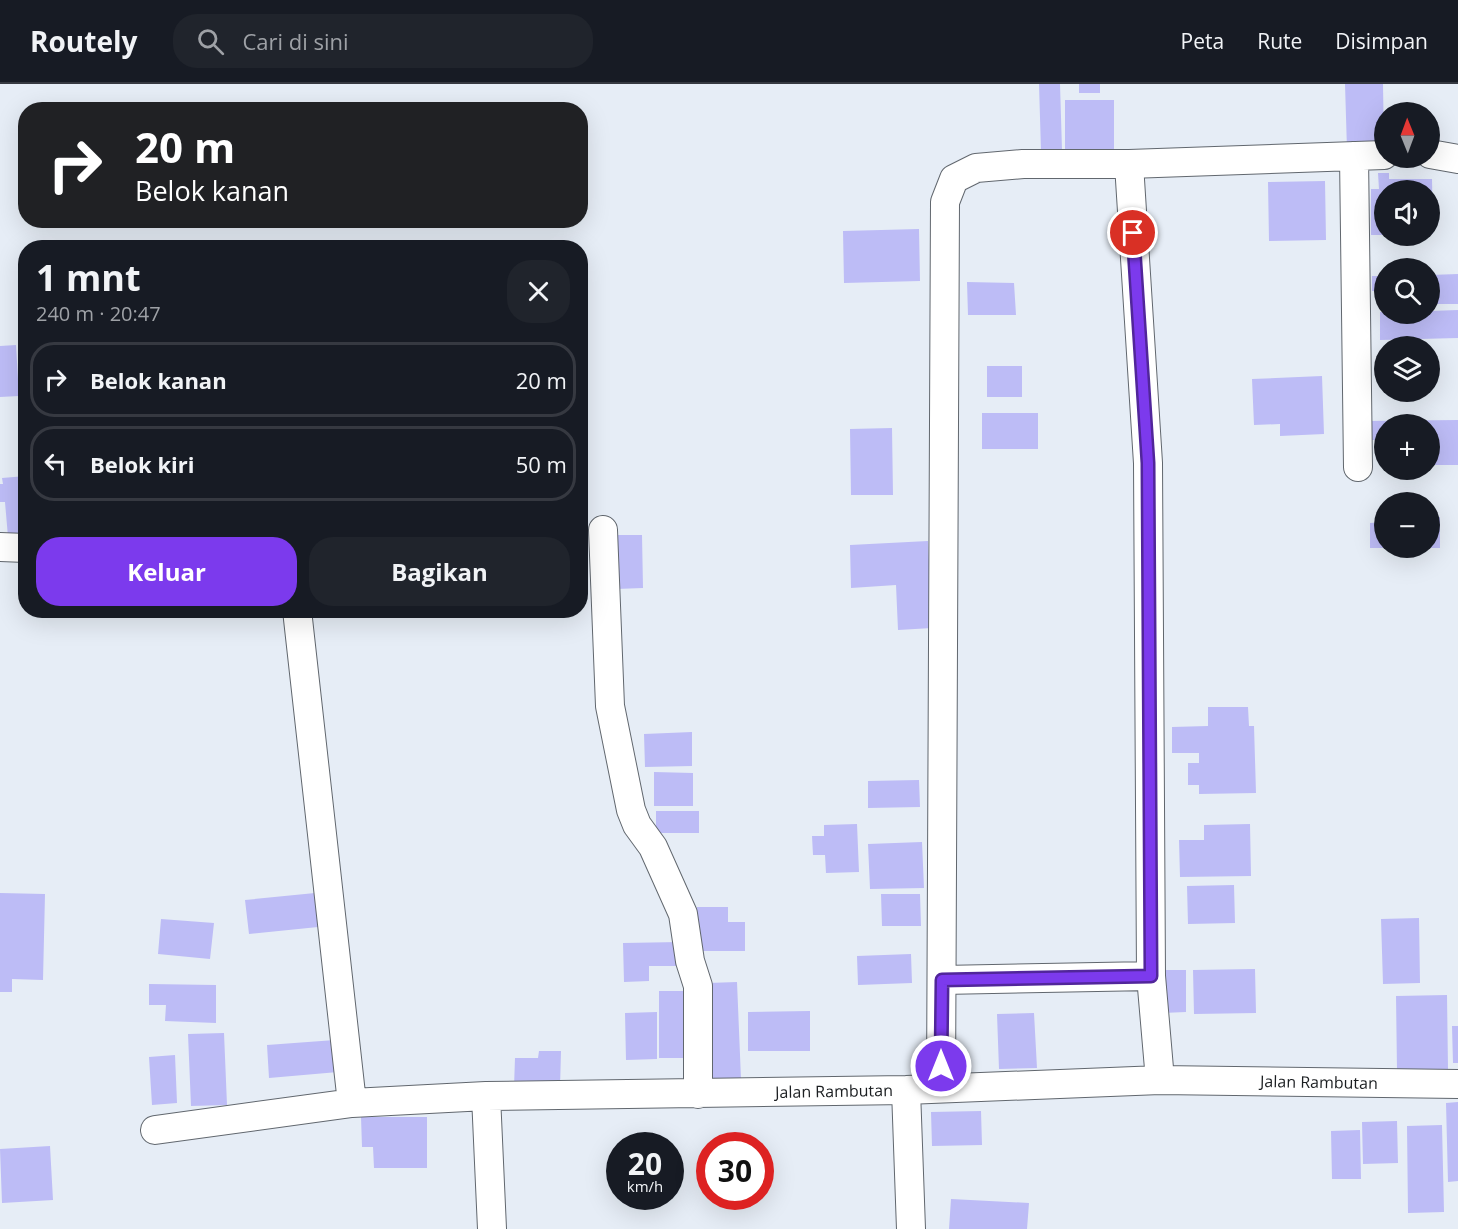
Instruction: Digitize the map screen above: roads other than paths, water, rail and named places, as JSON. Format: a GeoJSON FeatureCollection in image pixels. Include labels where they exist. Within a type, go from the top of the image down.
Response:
{"type":"FeatureCollection","features":[{"type":"Feature","properties":{"kind":"street"},"geometry":{"type":"LineString","coordinates":[[941,1088],[945,202],[954,179],[976,168],[1023,164],[1129,164],[1374,155]]}},
{"type":"Feature","properties":{"kind":"street"},"geometry":{"type":"LineString","coordinates":[[1354,156],[1358,466]]}},
{"type":"Feature","properties":{"kind":"street"},"geometry":{"type":"LineString","coordinates":[[1440,156],[1458,159]]}},
{"type":"Feature","properties":{"kind":"street"},"geometry":{"type":"LineString","coordinates":[[1129,164],[1148,463],[1151,976],[1160,1080]]}},
{"type":"Feature","properties":{"kind":"street"},"geometry":{"type":"LineString","coordinates":[[603,530],[610,706],[631,810],[637,825],[653,847],[683,914],[690,961],[698,986],[698,1094]]}},
{"type":"Feature","properties":{"kind":"street"},"geometry":{"type":"LineString","coordinates":[[0,547],[18,548]]}},
{"type":"Feature","properties":{"kind":"street"},"geometry":{"type":"LineString","coordinates":[[298,618],[352,1103]]}},
{"type":"Feature","properties":{"kind":"street"},"geometry":{"type":"LineString","coordinates":[[942,980],[1151,976]]}},
{"type":"Feature","properties":{"kind":"street","name":"Jalan Rambutan"},"geometry":{"type":"LineString","coordinates":[[155,1130],[352,1103],[486,1096],[906,1090],[1160,1080],[1458,1084]]}},
{"type":"Feature","properties":{"kind":"street"},"geometry":{"type":"LineString","coordinates":[[906,1090],[911,1229]]}},
{"type":"Feature","properties":{"kind":"street"},"geometry":{"type":"LineString","coordinates":[[486,1096],[492,1229]]}}]}
